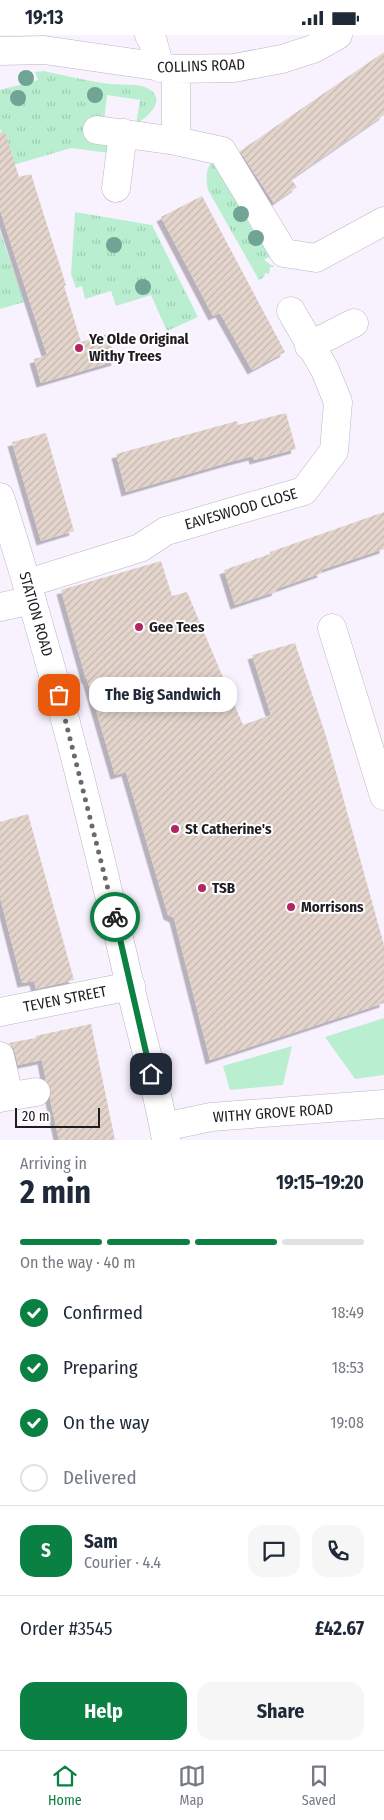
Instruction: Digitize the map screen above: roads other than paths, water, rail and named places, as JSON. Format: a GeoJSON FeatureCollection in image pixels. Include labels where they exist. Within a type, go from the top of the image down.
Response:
{"type":"FeatureCollection","features":[{"type":"Feature","properties":{"kind":"street"},"geometry":{"type":"LineString","coordinates":[[149,35],[168,69],[176,141]]}},
{"type":"Feature","properties":{"kind":"street","name":"COLLINS ROAD"},"geometry":{"type":"LineString","coordinates":[[0,51],[44,51],[168,69],[234,67],[282,59],[313,49],[338,35]]}},
{"type":"Feature","properties":{"kind":"street"},"geometry":{"type":"LineString","coordinates":[[116,188],[110,131],[176,141],[222,151],[284,253],[316,258],[384,221]]}},
{"type":"Feature","properties":{"kind":"street","name":"EAVESWOOD CLOSE"},"geometry":{"type":"LineString","coordinates":[[0,607],[30,591],[140,548],[166,531],[304,491],[334,451],[338,402],[325,371],[309,346],[291,311]]}},
{"type":"Feature","properties":{"kind":"street"},"geometry":{"type":"LineString","coordinates":[[309,346],[354,323]]}},
{"type":"Feature","properties":{"kind":"street","name":"STATION ROAD"},"geometry":{"type":"LineString","coordinates":[[0,497],[30,591],[110,890],[130,986],[165,1133]]}},
{"type":"Feature","properties":{"kind":"street"},"geometry":{"type":"LineString","coordinates":[[332,628],[376,746],[384,796]]}},
{"type":"Feature","properties":{"kind":"street","name":"TEVEN STREET"},"geometry":{"type":"LineString","coordinates":[[2,1004],[130,986]]}},
{"type":"Feature","properties":{"kind":"street"},"geometry":{"type":"LineString","coordinates":[[0,1055],[4,1097],[36,1092]]}},
{"type":"Feature","properties":{"kind":"street","name":"WITHY GROVE ROAD"},"geometry":{"type":"LineString","coordinates":[[165,1133],[211,1117],[384,1104]]}},
{"type":"Feature","properties":{"kind":"place","name":"Ye Olde Original Withy Trees"},"geometry":{"type":"Point","coordinates":[79,348]}},
{"type":"Feature","properties":{"kind":"place","name":"Gee Tees"},"geometry":{"type":"Point","coordinates":[139,627]}},
{"type":"Feature","properties":{"kind":"place","name":"The Big Sandwich"},"geometry":{"type":"Point","coordinates":[59,695]}},
{"type":"Feature","properties":{"kind":"place","name":"St Catherine's"},"geometry":{"type":"Point","coordinates":[175,829]}},
{"type":"Feature","properties":{"kind":"place","name":"TSB"},"geometry":{"type":"Point","coordinates":[202,888]}},
{"type":"Feature","properties":{"kind":"place","name":"Morrisons"},"geometry":{"type":"Point","coordinates":[291,907]}}]}
